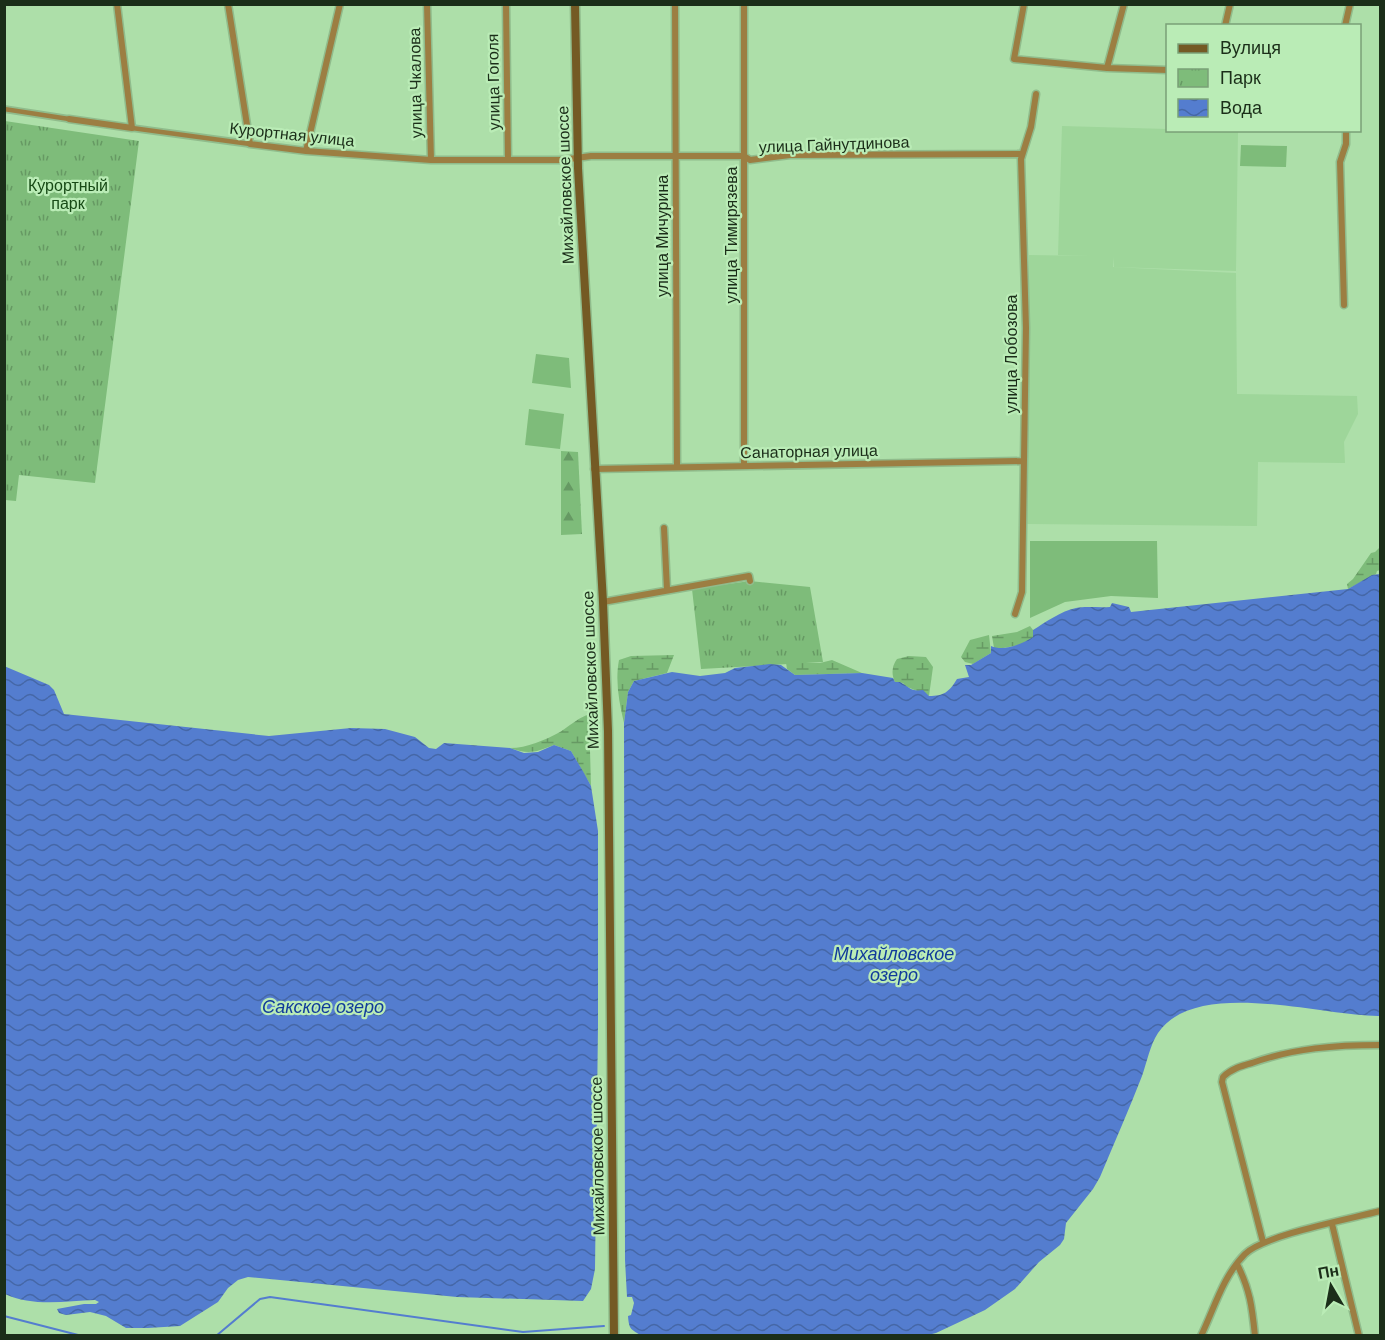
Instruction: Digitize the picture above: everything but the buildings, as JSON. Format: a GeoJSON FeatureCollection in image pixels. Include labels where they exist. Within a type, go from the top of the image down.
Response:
{"type":"FeatureCollection","features":[{"type":"Feature","properties":{"kind":"main road","name":"Михайловское шоссе"},"geometry":{"type":"LineString","coordinates":[[574,4],[578,157],[608,731],[614,1335]]}},
{"type":"Feature","properties":{"kind":"street"},"geometry":{"type":"LineString","coordinates":[[117,4],[132,128]]}},
{"type":"Feature","properties":{"kind":"street"},"geometry":{"type":"LineString","coordinates":[[228,4],[250,144]]}},
{"type":"Feature","properties":{"kind":"street"},"geometry":{"type":"LineString","coordinates":[[306,151],[340,4]]}},
{"type":"Feature","properties":{"kind":"street","name":"улица Чкалова"},"geometry":{"type":"LineString","coordinates":[[427,4],[431,160]]}},
{"type":"Feature","properties":{"kind":"street","name":"улица Гоголя"},"geometry":{"type":"LineString","coordinates":[[506,4],[508,160]]}},
{"type":"Feature","properties":{"kind":"street","name":"улица Мичурина"},"geometry":{"type":"LineString","coordinates":[[675,4],[677,466]]}},
{"type":"Feature","properties":{"kind":"street","name":"улица Тимирязева"},"geometry":{"type":"LineString","coordinates":[[744,4],[744,466]]}},
{"type":"Feature","properties":{"kind":"street"},"geometry":{"type":"LineString","coordinates":[[1024,4],[1014,59],[1107,68],[1166,70]]}},
{"type":"Feature","properties":{"kind":"street"},"geometry":{"type":"LineString","coordinates":[[1107,68],[1124,4]]}},
{"type":"Feature","properties":{"kind":"street"},"geometry":{"type":"LineString","coordinates":[[1225,24],[1230,4]]}},
{"type":"Feature","properties":{"kind":"street"},"geometry":{"type":"LineString","coordinates":[[1345,24],[1350,4]]}},
{"type":"Feature","properties":{"kind":"street","name":"улица Лобозова"},"geometry":{"type":"LineString","coordinates":[[1015,614],[1022,592],[1024,461],[1025,276],[1022,153],[1031,127],[1036,94]]}},
{"type":"Feature","properties":{"kind":"street","name":"Курортная улица"},"geometry":{"type":"LineString","coordinates":[[4,109],[306,151],[431,160],[562,160],[578,157]]}},
{"type":"Feature","properties":{"kind":"street"},"geometry":{"type":"LineString","coordinates":[[1344,305],[1340,162],[1346,144],[1346,132]]}},
{"type":"Feature","properties":{"kind":"street","name":"улица Гайнутдинова"},"geometry":{"type":"LineString","coordinates":[[578,157],[744,156],[750,160],[790,155],[1022,153]]}},
{"type":"Feature","properties":{"kind":"street","name":"Санаторная улица"},"geometry":{"type":"LineString","coordinates":[[594,469],[1024,461]]}},
{"type":"Feature","properties":{"kind":"street"},"geometry":{"type":"LineString","coordinates":[[664,528],[667,589]]}},
{"type":"Feature","properties":{"kind":"street"},"geometry":{"type":"LineString","coordinates":[[603,602],[749,576],[750,581]]}},
{"type":"Feature","properties":{"kind":"street"},"geometry":{"type":"LineString","coordinates":[[1263,1242],[1222,1082],[1223,1077],[1233,1069],[1281,1054],[1341,1045],[1380,1046]]}},
{"type":"Feature","properties":{"kind":"street"},"geometry":{"type":"LineString","coordinates":[[1201,1335],[1220,1293],[1245,1253],[1263,1242],[1380,1211]]}},
{"type":"Feature","properties":{"kind":"street"},"geometry":{"type":"LineString","coordinates":[[1332,1224],[1359,1335]]}},
{"type":"Feature","properties":{"kind":"street"},"geometry":{"type":"LineString","coordinates":[[1237,1264],[1248,1286],[1255,1335]]}},
{"type":"Feature","properties":{"kind":"shaded area"},"geometry":{"type":"Polygon","coordinates":[[[1062,126],[1166,129],[1166,132],[1238,132],[1236,271],[1114,267],[1114,257],[1113,267],[1236,273],[1237,394],[1357,396],[1358,414],[1344,442],[1345,463],[1258,462],[1257,526],[1027,524],[1029,255],[1092,256],[1058,255],[1062,126]]]}},
{"type":"Feature","properties":{"kind":"green space","name":"Курортный парк"},"geometry":{"type":"Polygon","coordinates":[[[5,121],[139,141],[95,483],[19,475],[16,501],[5,500],[5,121]]]}},
{"type":"Feature","properties":{"kind":"green space"},"geometry":{"type":"Polygon","coordinates":[[[1241,145],[1287,146],[1286,167],[1240,166],[1241,145]]]}},
{"type":"Feature","properties":{"kind":"green space"},"geometry":{"type":"Polygon","coordinates":[[[536,354],[569,358],[571,388],[532,383],[536,354]]]}},
{"type":"Feature","properties":{"kind":"green space"},"geometry":{"type":"Polygon","coordinates":[[[529,409],[564,414],[560,449],[525,445],[529,409]]]}},
{"type":"Feature","properties":{"kind":"green space"},"geometry":{"type":"Polygon","coordinates":[[[561,451],[578,452],[582,534],[561,535],[561,451]]]}},
{"type":"Feature","properties":{"kind":"green space"},"geometry":{"type":"Polygon","coordinates":[[[1030,541],[1157,541],[1158,598],[1111,596],[1065,602],[1030,618],[1030,541]]]}},
{"type":"Feature","properties":{"kind":"green space"},"geometry":{"type":"Polygon","coordinates":[[[1380,547],[1380,570],[1348,589],[1347,584],[1371,553],[1380,547]]]}},
{"type":"Feature","properties":{"kind":"green space"},"geometry":{"type":"Polygon","coordinates":[[[750,581],[810,587],[823,662],[701,669],[692,589],[750,581]]]}},
{"type":"Feature","properties":{"kind":"green space"},"geometry":{"type":"Polygon","coordinates":[[[1030,626],[1034,637],[1021,645],[994,648],[992,636],[1017,632],[1030,626]]]}},
{"type":"Feature","properties":{"kind":"green space"},"geometry":{"type":"Polygon","coordinates":[[[989,635],[991,653],[973,664],[965,662],[961,657],[970,640],[989,635]]]}},
{"type":"Feature","properties":{"kind":"green space"},"geometry":{"type":"Polygon","coordinates":[[[674,655],[667,673],[634,681],[628,692],[624,723],[618,692],[619,660],[631,656],[674,655]]]}},
{"type":"Feature","properties":{"kind":"green space"},"geometry":{"type":"Polygon","coordinates":[[[909,656],[926,657],[933,667],[929,696],[903,683],[895,682],[893,667],[895,662],[897,659],[909,656]]]}},
{"type":"Feature","properties":{"kind":"green space"},"geometry":{"type":"Polygon","coordinates":[[[832,660],[862,673],[795,675],[787,669],[786,663],[820,663],[832,660]]]}},
{"type":"Feature","properties":{"kind":"green space"},"geometry":{"type":"Polygon","coordinates":[[[589,714],[591,786],[571,751],[554,745],[532,752],[510,748],[523,747],[542,741],[589,714]]]}},
{"type":"Feature","properties":{"kind":"water","name":"Михайловское озеро"},"geometry":{"type":"Polygon","coordinates":[[[1380,574],[1380,1016],[1230,1003],[1201,1006],[1176,1016],[1155,1038],[1137,1089],[1100,1177],[1066,1223],[1064,1239],[1060,1245],[1039,1262],[1015,1289],[985,1310],[936,1333],[924,1336],[642,1336],[631,1329],[628,1316],[631,1315],[634,1303],[632,1297],[627,1297],[625,1260],[624,723],[628,692],[634,681],[672,672],[700,676],[725,673],[735,668],[770,664],[781,665],[795,675],[862,673],[893,678],[895,682],[900,682],[913,690],[923,690],[929,696],[934,696],[946,692],[957,679],[969,677],[965,665],[971,665],[991,653],[991,646],[1007,648],[1024,642],[1033,637],[1033,630],[1070,609],[1110,607],[1112,603],[1129,607],[1131,612],[1348,589],[1372,575],[1380,574]]]}},
{"type":"Feature","properties":{"kind":"water","name":"Сакское озеро"},"geometry":{"type":"Polygon","coordinates":[[[4,666],[49,685],[54,690],[64,714],[269,736],[351,728],[385,729],[415,737],[429,748],[436,749],[444,743],[510,748],[524,753],[538,752],[554,745],[571,751],[591,786],[598,831],[595,1269],[591,1289],[583,1301],[457,1297],[248,1277],[238,1280],[228,1288],[218,1302],[180,1326],[126,1328],[106,1316],[90,1312],[66,1315],[59,1313],[57,1309],[99,1302],[95,1300],[38,1302],[26,1301],[5,1294],[4,666]]]}},
{"type":"Feature","properties":{"kind":"waterway"},"geometry":{"type":"LineString","coordinates":[[216,1336],[260,1299],[270,1297],[523,1332],[604,1326]]}},
{"type":"Feature","properties":{"kind":"waterway"},"geometry":{"type":"LineString","coordinates":[[4,1316],[82,1336]]}}]}
